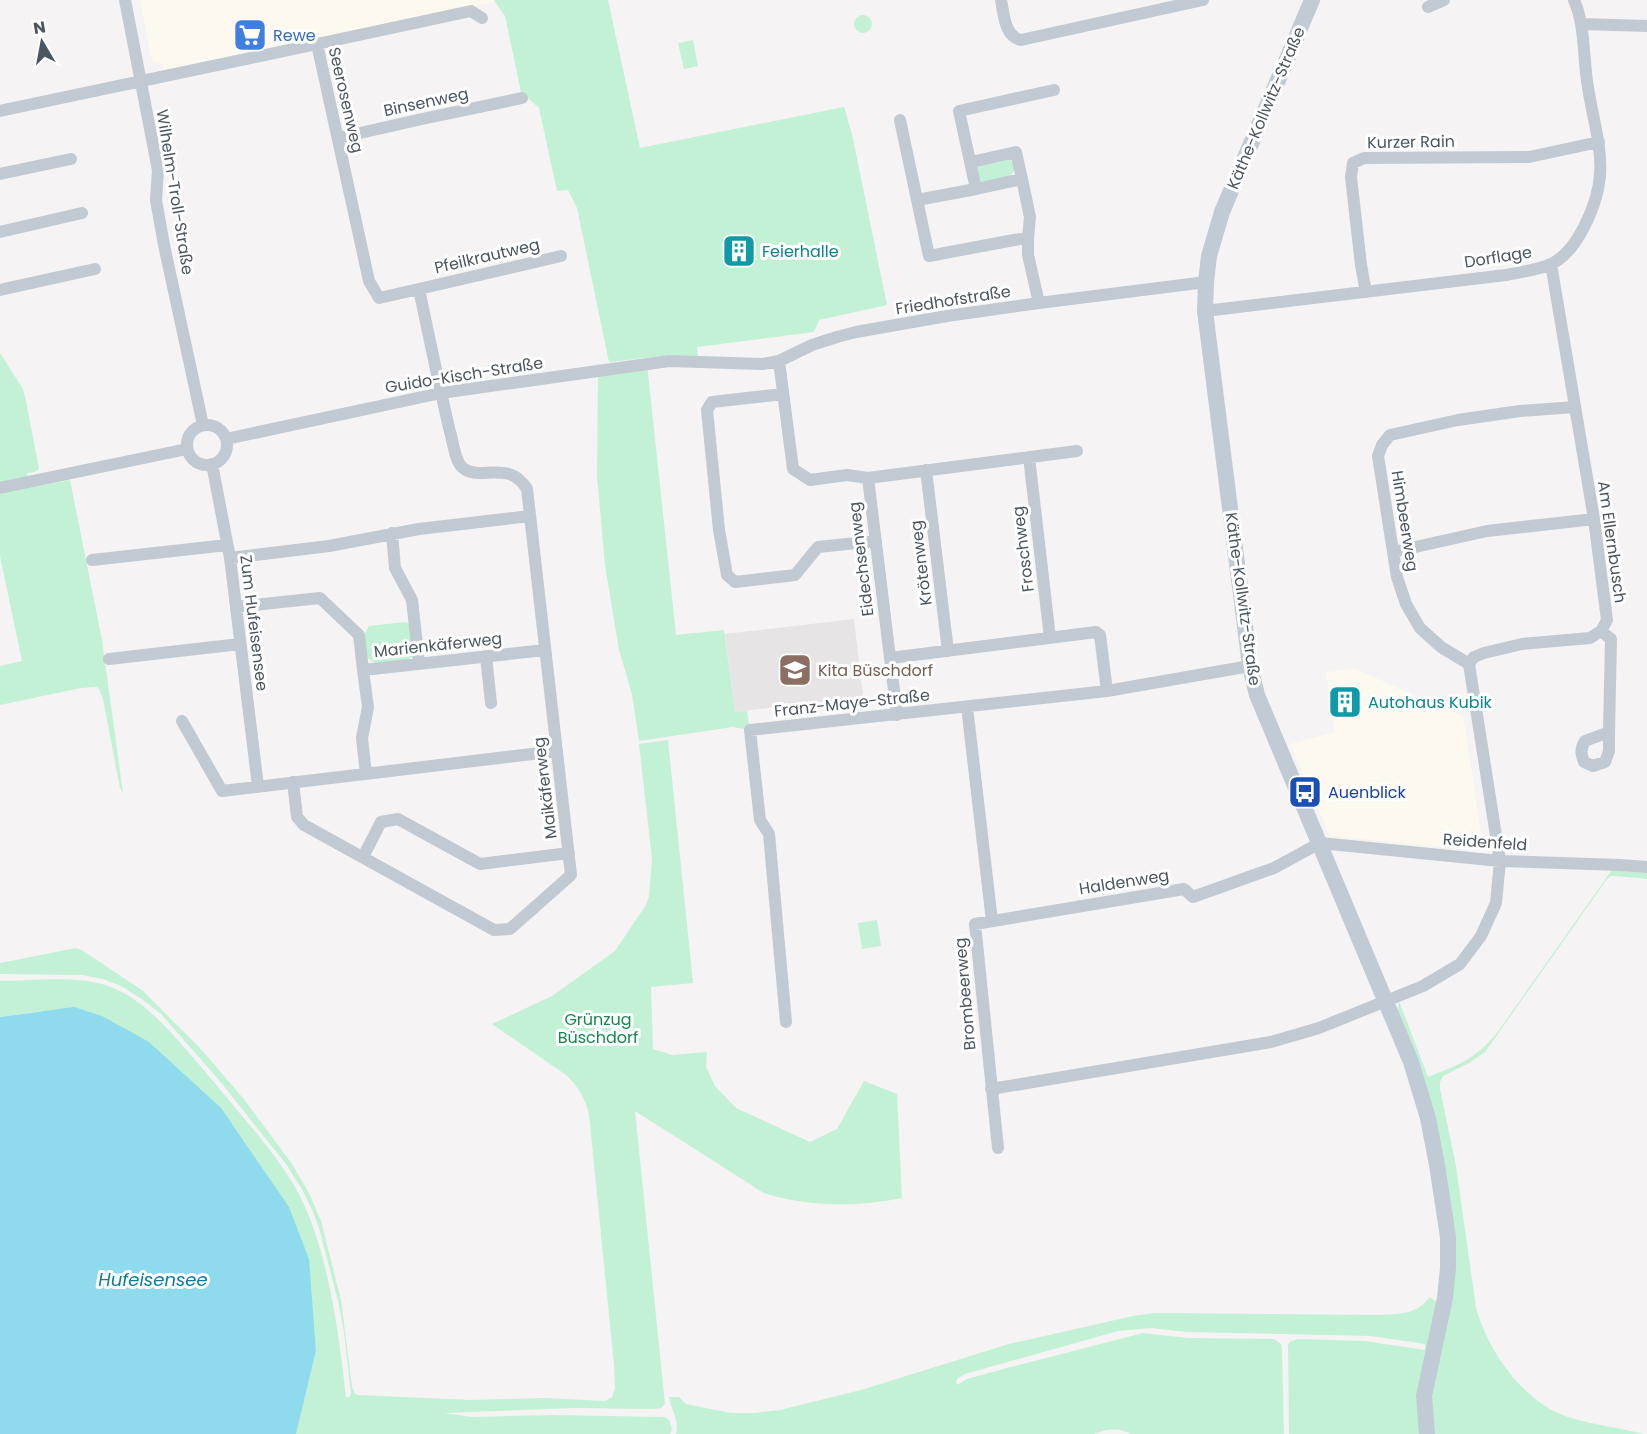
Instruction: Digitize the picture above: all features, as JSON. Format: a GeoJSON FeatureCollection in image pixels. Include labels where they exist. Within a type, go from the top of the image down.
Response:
{"type":"FeatureCollection","features":[{"type":"Feature","properties":{"kind":"street","name":"Wilhelm-Troll-Straße"},"geometry":{"type":"LineString","coordinates":[[125,0],[158,170],[156,200],[160,223],[203,425]]}},
{"type":"Feature","properties":{"kind":"street"},"geometry":{"type":"LineString","coordinates":[[1001,0],[1008,31],[1015,39],[1021,40],[1203,0]]}},
{"type":"Feature","properties":{"kind":"street","name":"Käthe-Kollwitz-Straße"},"geometry":{"type":"LineString","coordinates":[[1312,0],[1226,202],[1209,256],[1205,311],[1250,666],[1257,695],[1412,1062],[1428,1118],[1448,1237],[1448,1268],[1445,1298],[1424,1396],[1426,1434]]}},
{"type":"Feature","properties":{"kind":"street"},"geometry":{"type":"LineString","coordinates":[[1428,7],[1444,0]]}},
{"type":"Feature","properties":{"kind":"street","name":"Dorflage"},"geometry":{"type":"LineString","coordinates":[[1205,311],[1506,274],[1551,264],[1573,246],[1589,216],[1601,178],[1599,142],[1587,80],[1582,24],[1574,0]]}},
{"type":"Feature","properties":{"kind":"street"},"geometry":{"type":"LineString","coordinates":[[318,44],[471,11],[482,18]]}},
{"type":"Feature","properties":{"kind":"street"},"geometry":{"type":"LineString","coordinates":[[1582,24],[1647,26]]}},
{"type":"Feature","properties":{"kind":"street","name":"Seerosenweg"},"geometry":{"type":"LineString","coordinates":[[0,111],[318,44],[369,281],[379,298],[419,289]]}},
{"type":"Feature","properties":{"kind":"street"},"geometry":{"type":"LineString","coordinates":[[976,189],[959,111],[1054,90]]}},
{"type":"Feature","properties":{"kind":"street","name":"Binsenweg"},"geometry":{"type":"LineString","coordinates":[[338,138],[522,98]]}},
{"type":"Feature","properties":{"kind":"street"},"geometry":{"type":"LineString","coordinates":[[900,120],[929,256],[1028,238]]}},
{"type":"Feature","properties":{"kind":"street","name":"Kurzer Rain"},"geometry":{"type":"LineString","coordinates":[[1366,292],[1351,177],[1353,163],[1364,158],[1529,157],[1599,142]]}},
{"type":"Feature","properties":{"kind":"street"},"geometry":{"type":"LineString","coordinates":[[971,162],[1016,152],[1030,217],[1028,255],[1039,303]]}},
{"type":"Feature","properties":{"kind":"street"},"geometry":{"type":"LineString","coordinates":[[0,174],[71,159]]}},
{"type":"Feature","properties":{"kind":"street"},"geometry":{"type":"LineString","coordinates":[[917,200],[1022,179]]}},
{"type":"Feature","properties":{"kind":"street"},"geometry":{"type":"LineString","coordinates":[[0,232],[82,213]]}},
{"type":"Feature","properties":{"kind":"street","name":"Pfeilkrautweg"},"geometry":{"type":"LineString","coordinates":[[441,393],[419,289],[561,256]]}},
{"type":"Feature","properties":{"kind":"street","name":"Am Ellernbusch"},"geometry":{"type":"LineString","coordinates":[[1551,264],[1594,519],[1606,620],[1600,631]]}},
{"type":"Feature","properties":{"kind":"street"},"geometry":{"type":"LineString","coordinates":[[0,290],[95,269]]}},
{"type":"Feature","properties":{"kind":"street","name":"Friedhofstraße"},"geometry":{"type":"LineString","coordinates":[[710,363],[762,364],[779,361],[812,345],[846,334],[947,316],[1206,282]]}},
{"type":"Feature","properties":{"kind":"street","name":"Eidechsenweg"},"geometry":{"type":"LineString","coordinates":[[779,361],[793,469],[810,480],[847,475],[868,478],[897,715]]}},
{"type":"Feature","properties":{"kind":"street","name":"Guido-Kisch-Straße"},"geometry":{"type":"LineString","coordinates":[[226,439],[441,393],[647,363],[710,363]]}},
{"type":"Feature","properties":{"kind":"street","name":"Maikäferweg"},"geometry":{"type":"LineString","coordinates":[[293,782],[297,817],[304,825],[494,930],[510,929],[571,875],[527,489],[512,474],[471,471],[462,467],[456,455],[441,393]]}},
{"type":"Feature","properties":{"kind":"street"},"geometry":{"type":"LineString","coordinates":[[783,394],[712,402],[707,410],[719,530],[727,575],[735,582],[795,575],[818,547],[876,541]]}},
{"type":"Feature","properties":{"kind":"street","name":"Himbeerweg"},"geometry":{"type":"LineString","coordinates":[[1469,664],[1441,646],[1420,628],[1406,604],[1397,577],[1378,456],[1382,445],[1390,435],[1458,420],[1520,411],[1575,408]]}},
{"type":"Feature","properties":{"kind":"street"},"geometry":{"type":"LineString","coordinates":[[215,426],[220,429],[226,439],[227,445],[223,457],[212,464],[199,464],[189,455],[188,436],[197,427],[215,426]]}},
{"type":"Feature","properties":{"kind":"street"},"geometry":{"type":"LineString","coordinates":[[0,488],[187,449]]}},
{"type":"Feature","properties":{"kind":"street"},"geometry":{"type":"LineString","coordinates":[[868,478],[1077,451]]}},
{"type":"Feature","properties":{"kind":"street","name":"Froschweg"},"geometry":{"type":"LineString","coordinates":[[1029,457],[1050,638]]}},
{"type":"Feature","properties":{"kind":"street","name":"Zum Hufeisensee"},"geometry":{"type":"LineString","coordinates":[[212,464],[229,552],[258,786]]}},
{"type":"Feature","properties":{"kind":"street","name":"Krötenweg"},"geometry":{"type":"LineString","coordinates":[[926,470],[948,651]]}},
{"type":"Feature","properties":{"kind":"street"},"geometry":{"type":"LineString","coordinates":[[92,560],[329,546],[392,533],[530,516]]}},
{"type":"Feature","properties":{"kind":"street"},"geometry":{"type":"LineString","coordinates":[[1393,552],[1487,531],[1594,519]]}},
{"type":"Feature","properties":{"kind":"street"},"geometry":{"type":"LineString","coordinates":[[392,533],[395,568],[412,600],[419,663]]}},
{"type":"Feature","properties":{"kind":"street","name":"Marienkäferweg"},"geometry":{"type":"LineString","coordinates":[[236,607],[320,598],[359,635],[363,670],[545,650]]}},
{"type":"Feature","properties":{"kind":"street"},"geometry":{"type":"LineString","coordinates":[[991,1089],[1272,1042],[1319,1028],[1423,986],[1460,964],[1481,936],[1496,903],[1500,861],[1469,664],[1474,657],[1522,644],[1590,638],[1600,631],[1611,639],[1609,732]]}},
{"type":"Feature","properties":{"kind":"street"},"geometry":{"type":"LineString","coordinates":[[890,658],[1096,632],[1100,635],[1107,691]]}},
{"type":"Feature","properties":{"kind":"street"},"geometry":{"type":"LineString","coordinates":[[110,659],[240,644]]}},
{"type":"Feature","properties":{"kind":"street"},"geometry":{"type":"LineString","coordinates":[[486,656],[491,703]]}},
{"type":"Feature","properties":{"kind":"street","name":"Franz-Maye-Straße"},"geometry":{"type":"LineString","coordinates":[[786,1022],[770,834],[760,820],[750,730],[1107,691],[1250,666]]}},
{"type":"Feature","properties":{"kind":"street"},"geometry":{"type":"LineString","coordinates":[[363,670],[368,707],[362,738],[366,774]]}},
{"type":"Feature","properties":{"kind":"street"},"geometry":{"type":"LineString","coordinates":[[967,707],[992,921]]}},
{"type":"Feature","properties":{"kind":"street"},"geometry":{"type":"LineString","coordinates":[[182,721],[222,791],[557,751]]}},
{"type":"Feature","properties":{"kind":"street"},"geometry":{"type":"LineString","coordinates":[[363,857],[381,822],[398,819],[480,864],[569,853]]}},
{"type":"Feature","properties":{"kind":"street","name":"Reidenfeld"},"geometry":{"type":"LineString","coordinates":[[1320,843],[1500,861],[1647,867]]}},
{"type":"Feature","properties":{"kind":"street","name":"Haldenweg"},"geometry":{"type":"LineString","coordinates":[[992,921],[1184,889],[1193,897],[1274,868],[1320,843]]}},
{"type":"Feature","properties":{"kind":"street","name":"Brombeerweg"},"geometry":{"type":"LineString","coordinates":[[992,921],[975,924],[998,1148]]}},
{"type":"Feature","properties":{"kind":"shaded area"},"geometry":{"type":"Polygon","coordinates":[[[140,0],[494,0],[494,2],[164,70],[162,63],[154,62],[151,57],[140,0]]]}},
{"type":"Feature","properties":{"kind":"shaded area","name":"Kita Büschdorf"},"geometry":{"type":"Polygon","coordinates":[[[854,619],[864,705],[802,712],[793,705],[735,712],[725,634],[854,619]]]}},
{"type":"Feature","properties":{"kind":"shaded area"},"geometry":{"type":"Polygon","coordinates":[[[1355,669],[1463,716],[1484,851],[1330,836],[1290,744],[1335,732],[1326,672],[1355,669]]]}},
{"type":"Feature","properties":{"kind":"green space"},"geometry":{"type":"Polygon","coordinates":[[[494,0],[608,0],[640,148],[844,107],[852,134],[887,305],[819,320],[814,332],[697,347],[698,356],[671,355],[609,362],[577,208],[568,190],[557,191],[539,108],[521,92],[505,16],[494,0]]]}},
{"type":"Feature","properties":{"kind":"green space"},"geometry":{"type":"Polygon","coordinates":[[[863,15],[869,18],[872,24],[869,30],[863,33],[857,30],[854,24],[857,18],[863,15]]]}},
{"type":"Feature","properties":{"kind":"green space"},"geometry":{"type":"Polygon","coordinates":[[[693,40],[698,66],[684,69],[678,43],[693,40]]]}},
{"type":"Feature","properties":{"kind":"green space"},"geometry":{"type":"Polygon","coordinates":[[[1008,158],[1014,166],[1013,173],[1006,179],[988,183],[980,181],[976,175],[978,165],[1008,158]]]}},
{"type":"Feature","properties":{"kind":"green space"},"geometry":{"type":"Polygon","coordinates":[[[0,353],[23,389],[39,469],[27,473],[28,478],[0,484],[0,353]]]}},
{"type":"Feature","properties":{"kind":"green space"},"geometry":{"type":"Polygon","coordinates":[[[647,364],[676,635],[724,630],[735,712],[747,711],[750,730],[733,727],[639,741],[632,694],[619,650],[605,565],[597,476],[598,375],[647,364]]]}},
{"type":"Feature","properties":{"kind":"green space"},"geometry":{"type":"Polygon","coordinates":[[[70,480],[102,640],[123,793],[120,788],[103,699],[97,687],[81,688],[0,705],[0,666],[22,661],[0,556],[0,493],[70,480]]]}},
{"type":"Feature","properties":{"kind":"green space"},"geometry":{"type":"Polygon","coordinates":[[[409,623],[414,650],[412,657],[407,660],[376,664],[367,657],[364,635],[369,626],[409,623]]]}},
{"type":"Feature","properties":{"kind":"green space","name":"Grünzug Büschdorf"},"geometry":{"type":"Polygon","coordinates":[[[668,740],[693,983],[651,987],[653,1049],[672,1055],[707,1052],[706,1067],[715,1086],[736,1108],[810,1142],[837,1129],[864,1081],[897,1094],[902,1198],[872,1203],[827,1204],[797,1201],[767,1194],[635,1111],[665,1404],[655,1409],[575,1408],[444,1413],[472,1417],[550,1415],[665,1417],[670,1421],[672,1430],[670,1434],[296,1434],[316,1351],[313,1315],[41,1011],[0,1017],[0,981],[54,979],[108,986],[146,1008],[207,1074],[278,1160],[309,1216],[329,1282],[346,1397],[349,1397],[351,1394],[344,1332],[338,1301],[319,1228],[302,1189],[286,1164],[219,1080],[161,1014],[143,1000],[121,986],[103,979],[82,975],[0,974],[0,963],[76,948],[82,950],[143,991],[200,1048],[243,1098],[292,1164],[309,1193],[321,1221],[341,1300],[352,1387],[355,1394],[470,1400],[544,1398],[605,1401],[612,1397],[615,1388],[614,1365],[589,1114],[583,1098],[566,1075],[492,1024],[552,996],[615,951],[646,905],[649,896],[652,859],[639,744],[668,740]]]}},
{"type":"Feature","properties":{"kind":"green space"},"geometry":{"type":"Polygon","coordinates":[[[1612,870],[1647,873],[1647,879],[1611,876],[1607,879],[1485,1052],[1443,1076],[1440,1089],[1456,1166],[1476,1308],[1489,1341],[1522,1387],[1552,1410],[1577,1420],[1645,1434],[1434,1434],[1431,1410],[1433,1376],[1455,1258],[1398,1015],[1399,1001],[1428,1077],[1466,1060],[1497,1033],[1612,870]]]}},
{"type":"Feature","properties":{"kind":"green space"},"geometry":{"type":"Polygon","coordinates":[[[877,920],[881,946],[862,949],[858,923],[877,920]]]}},
{"type":"Feature","properties":{"kind":"green space"},"geometry":{"type":"Polygon","coordinates":[[[1430,1297],[1438,1303],[1421,1434],[1289,1434],[1288,1345],[1290,1342],[1297,1339],[1365,1341],[1425,1350],[1425,1344],[1371,1336],[1187,1332],[1151,1328],[1118,1331],[965,1374],[956,1381],[957,1385],[967,1379],[1143,1333],[1188,1338],[1274,1339],[1281,1344],[1282,1349],[1284,1434],[1131,1434],[1122,1430],[1113,1430],[1094,1434],[676,1434],[676,1420],[669,1397],[679,1397],[686,1404],[731,1413],[780,1410],[861,1390],[1009,1344],[1133,1316],[1154,1313],[1381,1315],[1414,1310],[1430,1297]]]}},
{"type":"Feature","properties":{"kind":"water","name":"Hufeisensee"},"geometry":{"type":"Polygon","coordinates":[[[74,1007],[102,1016],[149,1042],[221,1108],[289,1207],[309,1259],[316,1351],[296,1434],[0,1434],[0,1017],[74,1007]]]}},
{"type":"Feature","properties":{"kind":"place","name":"Rewe"},"geometry":{"type":"Point","coordinates":[250,35]}},
{"type":"Feature","properties":{"kind":"place","name":"Feierhalle"},"geometry":{"type":"Point","coordinates":[739,251]}},
{"type":"Feature","properties":{"kind":"place","name":"Kita Büschdorf"},"geometry":{"type":"Point","coordinates":[795,670]}},
{"type":"Feature","properties":{"kind":"place","name":"Autohaus Kubik"},"geometry":{"type":"Point","coordinates":[1345,702]}},
{"type":"Feature","properties":{"kind":"place","name":"Auenblick"},"geometry":{"type":"Point","coordinates":[1305,792]}}]}
